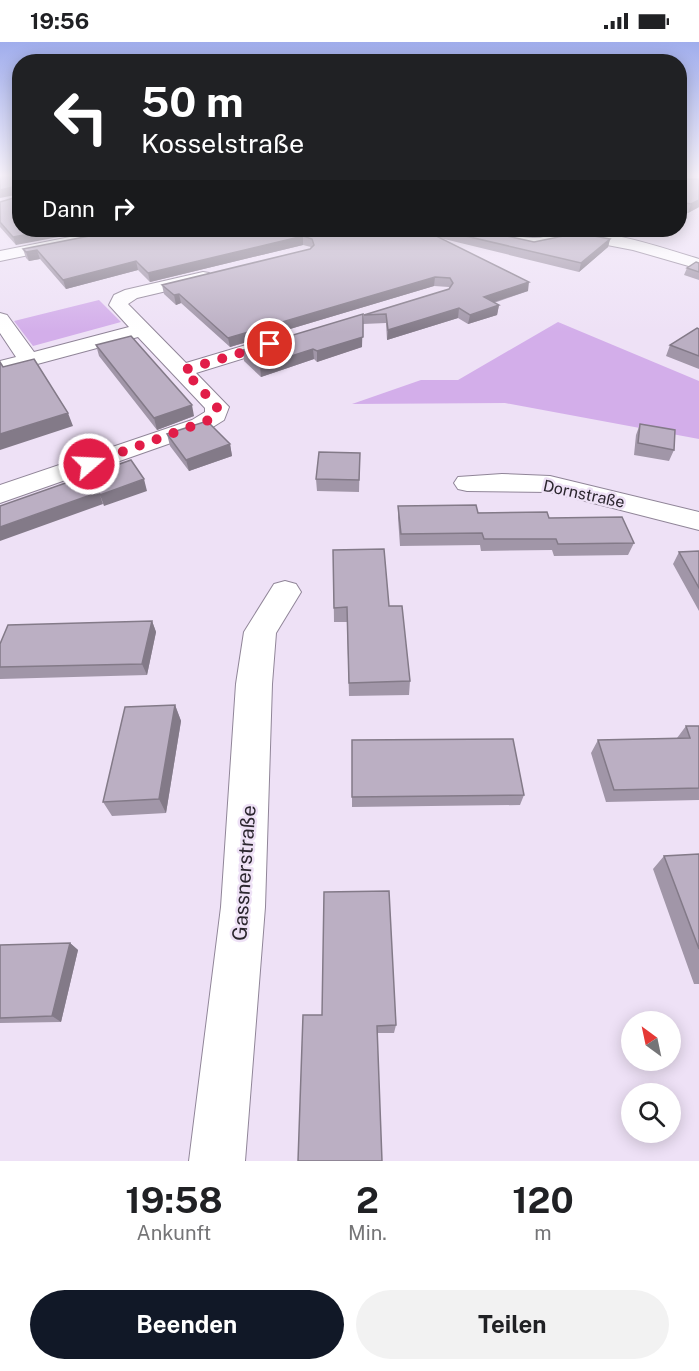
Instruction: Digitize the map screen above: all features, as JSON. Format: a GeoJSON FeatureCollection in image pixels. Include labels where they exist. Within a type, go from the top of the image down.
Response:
{"type":"FeatureCollection","features":[{"type":"Feature","properties":{"kind":"street"},"geometry":{"type":"LineString","coordinates":[[0,256],[91,237]]}},
{"type":"Feature","properties":{"kind":"street"},"geometry":{"type":"LineString","coordinates":[[505,237],[540,243],[554,237]]}},
{"type":"Feature","properties":{"kind":"street"},"geometry":{"type":"LineString","coordinates":[[590,237],[699,264]]}},
{"type":"Feature","properties":{"kind":"street"},"geometry":{"type":"LineString","coordinates":[[673,256],[690,246]]}},
{"type":"Feature","properties":{"kind":"street"},"geometry":{"type":"LineString","coordinates":[[0,494],[209,420],[216,415],[217,407],[184,370],[118,305],[121,299],[131,294],[224,272]]}},
{"type":"Feature","properties":{"kind":"street"},"geometry":{"type":"LineString","coordinates":[[0,319],[28,360]]}},
{"type":"Feature","properties":{"kind":"street"},"geometry":{"type":"LineString","coordinates":[[0,368],[141,330]]}},
{"type":"Feature","properties":{"kind":"street"},"geometry":{"type":"LineString","coordinates":[[184,370],[307,333]]}},
{"type":"Feature","properties":{"kind":"street","name":"Dornstraße"},"geometry":{"type":"LineString","coordinates":[[467,483],[550,484],[699,521]]}},
{"type":"Feature","properties":{"kind":"street","name":"Gassnerstraße"},"geometry":{"type":"LineString","coordinates":[[217,1161],[243,907],[254,684],[260,632],[285,592]]}},
{"type":"Feature","properties":{"kind":"shaded area"},"geometry":{"type":"Polygon","coordinates":[[[99,300],[121,322],[33,346],[14,321],[99,300]]]}},
{"type":"Feature","properties":{"kind":"shaded area"},"geometry":{"type":"Polygon","coordinates":[[[558,322],[699,381],[699,439],[505,403],[352,404],[421,380],[458,380],[558,322]]]}},
{"type":"Feature","properties":{"kind":"building"},"geometry":{"type":"Polygon","coordinates":[[[5,227],[12,227],[12,236],[5,227]]]}},
{"type":"Feature","properties":{"kind":"building"},"geometry":{"type":"Polygon","coordinates":[[[84,237],[299,237],[148,273],[136,261],[63,280],[37,250],[26,252],[23,249],[84,237]]]}},
{"type":"Feature","properties":{"kind":"building"},"geometry":{"type":"Polygon","coordinates":[[[306,237],[438,237],[529,282],[484,297],[499,305],[470,315],[459,308],[388,330],[386,314],[364,315],[449,289],[453,283],[450,278],[435,277],[228,338],[179,294],[174,295],[162,285],[310,249],[314,245],[312,239],[306,237]]]}},
{"type":"Feature","properties":{"kind":"building"},"geometry":{"type":"Polygon","coordinates":[[[470,237],[512,237],[534,242],[558,237],[610,239],[581,263],[470,237]]]}},
{"type":"Feature","properties":{"kind":"building"},"geometry":{"type":"Polygon","coordinates":[[[696,262],[699,263],[699,272],[687,268],[696,262]]]}},
{"type":"Feature","properties":{"kind":"building"},"geometry":{"type":"Polygon","coordinates":[[[363,314],[363,337],[317,351],[313,349],[260,366],[243,350],[363,314]]]}},
{"type":"Feature","properties":{"kind":"building"},"geometry":{"type":"Polygon","coordinates":[[[697,328],[699,329],[699,356],[670,345],[697,328]]]}},
{"type":"Feature","properties":{"kind":"building"},"geometry":{"type":"Polygon","coordinates":[[[131,336],[192,405],[154,418],[96,345],[131,336]]]}},
{"type":"Feature","properties":{"kind":"building"},"geometry":{"type":"Polygon","coordinates":[[[34,359],[68,413],[0,434],[0,362],[3,367],[34,359]]]}},
{"type":"Feature","properties":{"kind":"building"},"geometry":{"type":"Polygon","coordinates":[[[207,421],[230,444],[186,460],[167,434],[207,421]]]}},
{"type":"Feature","properties":{"kind":"building"},"geometry":{"type":"Polygon","coordinates":[[[640,424],[675,430],[674,450],[638,443],[640,424]]]}},
{"type":"Feature","properties":{"kind":"building"},"geometry":{"type":"Polygon","coordinates":[[[319,452],[360,453],[359,480],[316,479],[319,452]]]}},
{"type":"Feature","properties":{"kind":"building"},"geometry":{"type":"Polygon","coordinates":[[[131,460],[144,479],[100,495],[99,492],[0,527],[0,506],[131,460]]]}},
{"type":"Feature","properties":{"kind":"building"},"geometry":{"type":"Polygon","coordinates":[[[476,505],[478,513],[547,512],[549,518],[622,517],[634,543],[558,544],[556,539],[484,539],[482,533],[401,534],[398,506],[476,505]]]}},
{"type":"Feature","properties":{"kind":"building"},"geometry":{"type":"Polygon","coordinates":[[[384,549],[389,606],[402,606],[410,681],[349,683],[347,607],[334,608],[333,550],[384,549]]]}},
{"type":"Feature","properties":{"kind":"building"},"geometry":{"type":"Polygon","coordinates":[[[699,551],[699,588],[679,552],[699,551]]]}},
{"type":"Feature","properties":{"kind":"building"},"geometry":{"type":"Polygon","coordinates":[[[152,621],[142,664],[0,667],[0,644],[8,625],[152,621]]]}},
{"type":"Feature","properties":{"kind":"building"},"geometry":{"type":"Polygon","coordinates":[[[175,705],[159,799],[103,802],[125,707],[175,705]]]}},
{"type":"Feature","properties":{"kind":"building"},"geometry":{"type":"Polygon","coordinates":[[[686,726],[699,726],[699,788],[614,790],[598,740],[690,738],[686,726]]]}},
{"type":"Feature","properties":{"kind":"building"},"geometry":{"type":"Polygon","coordinates":[[[513,739],[524,795],[352,797],[352,740],[513,739]]]}},
{"type":"Feature","properties":{"kind":"building"},"geometry":{"type":"Polygon","coordinates":[[[699,854],[699,949],[664,856],[699,854]]]}},
{"type":"Feature","properties":{"kind":"building"},"geometry":{"type":"Polygon","coordinates":[[[389,891],[396,1025],[377,1026],[382,1161],[298,1161],[303,1015],[322,1015],[324,892],[389,891]]]}},
{"type":"Feature","properties":{"kind":"building"},"geometry":{"type":"Polygon","coordinates":[[[70,943],[52,1016],[0,1018],[0,945],[70,943]]]}},
{"type":"Feature","properties":{"kind":"route"},"geometry":{"type":"LineString","coordinates":[[89,464],[209,420],[216,415],[217,407],[184,370],[270,344]]}}]}
